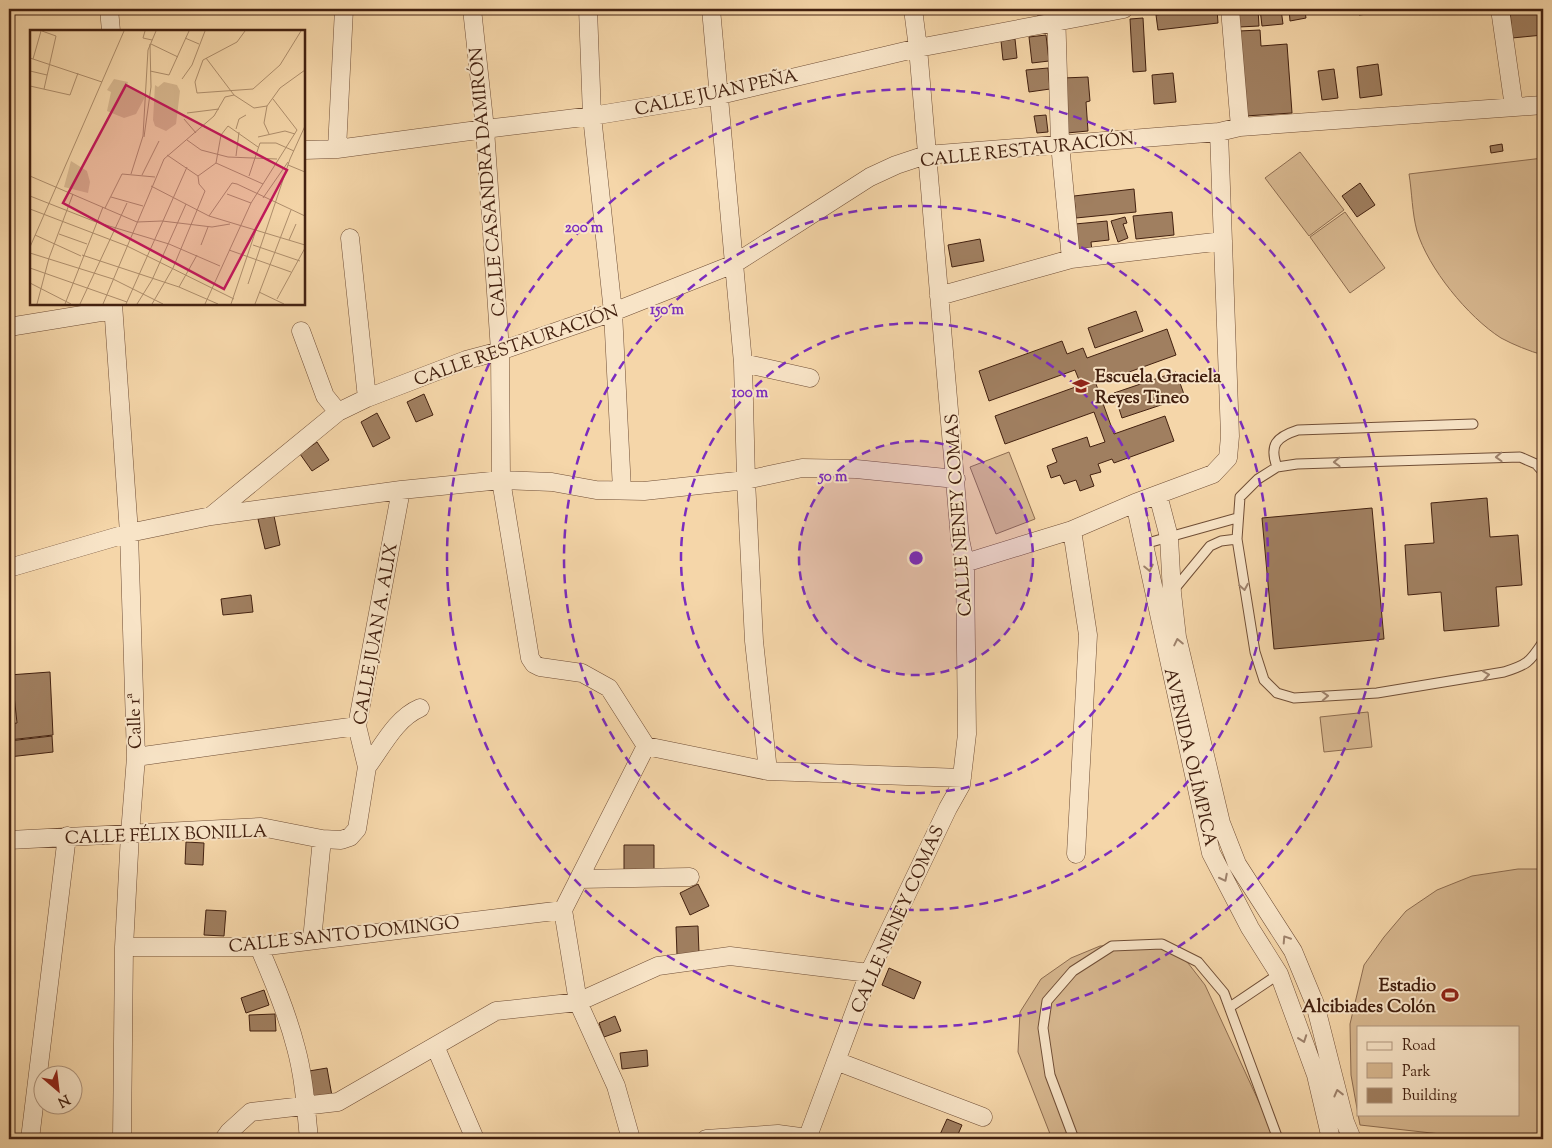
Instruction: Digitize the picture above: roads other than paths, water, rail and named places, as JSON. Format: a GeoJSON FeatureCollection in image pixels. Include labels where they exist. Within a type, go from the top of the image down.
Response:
{"type":"FeatureCollection","features":[{"type":"Feature","properties":{"kind":"street"},"geometry":{"type":"LineString","coordinates":[[109,9],[110,30]]}},
{"type":"Feature","properties":{"kind":"street"},"geometry":{"type":"LineString","coordinates":[[337,149],[344,9]]}},
{"type":"Feature","properties":{"kind":"street","name":"CALLE CASANDRA DAMIRÓN"},"geometry":{"type":"LineString","coordinates":[[472,9],[485,129],[500,351],[501,480],[530,658],[534,664],[540,667],[582,674],[609,688],[646,746]]}},
{"type":"Feature","properties":{"kind":"street"},"geometry":{"type":"LineString","coordinates":[[588,9],[592,116],[613,312],[622,490]]}},
{"type":"Feature","properties":{"kind":"street"},"geometry":{"type":"LineString","coordinates":[[711,9],[742,363],[754,641],[768,771]]}},
{"type":"Feature","properties":{"kind":"street","name":"CALLE NENEY COMAS"},"geometry":{"type":"LineString","coordinates":[[807,1139],[868,973],[961,785],[968,734],[965,564],[960,539],[918,48],[913,9]]}},
{"type":"Feature","properties":{"kind":"street","name":"CALLE JUAN PEÑA"},"geometry":{"type":"LineString","coordinates":[[305,150],[337,149],[592,116],[720,96],[1056,15],[1124,9]]}},
{"type":"Feature","properties":{"kind":"street"},"geometry":{"type":"LineString","coordinates":[[1230,9],[1240,127]]}},
{"type":"Feature","properties":{"kind":"street"},"geometry":{"type":"LineString","coordinates":[[1500,9],[1514,107]]}},
{"type":"Feature","properties":{"kind":"street"},"geometry":{"type":"LineString","coordinates":[[1056,15],[1060,144],[1071,259]]}},
{"type":"Feature","properties":{"kind":"street","name":"CALLE RESTAURACIÓN"},"geometry":{"type":"LineString","coordinates":[[9,568],[129,533],[211,516],[338,412],[368,398],[466,360],[500,351],[613,312],[734,264],[870,178],[896,165],[926,155],[1219,132],[1240,127],[1543,105]]}},
{"type":"Feature","properties":{"kind":"street"},"geometry":{"type":"LineString","coordinates":[[965,564],[1072,530],[1135,503],[1213,474],[1228,458],[1230,436],[1219,132]]}},
{"type":"Feature","properties":{"kind":"street"},"geometry":{"type":"LineString","coordinates":[[350,238],[368,398]]}},
{"type":"Feature","properties":{"kind":"street"},"geometry":{"type":"LineString","coordinates":[[939,296],[1071,259],[1223,240]]}},
{"type":"Feature","properties":{"kind":"street"},"geometry":{"type":"LineString","coordinates":[[9,327],[113,307]]}},
{"type":"Feature","properties":{"kind":"street","name":"Calle 1ª"},"geometry":{"type":"LineString","coordinates":[[113,307],[129,533],[136,757],[124,946],[122,1139]]}},
{"type":"Feature","properties":{"kind":"street"},"geometry":{"type":"LineString","coordinates":[[301,331],[325,396],[338,412]]}},
{"type":"Feature","properties":{"kind":"street"},"geometry":{"type":"LineString","coordinates":[[742,363],[810,378]]}},
{"type":"Feature","properties":{"kind":"street"},"geometry":{"type":"LineString","coordinates":[[211,516],[400,490],[501,480],[552,482],[596,490],[644,491],[746,480],[802,468],[856,469],[956,479]]}},
{"type":"Feature","properties":{"kind":"street","name":"CALLE JUAN A. ALIX"},"geometry":{"type":"LineString","coordinates":[[322,839],[346,839],[357,828],[367,767],[356,726],[400,490]]}},
{"type":"Feature","properties":{"kind":"street"},"geometry":{"type":"LineString","coordinates":[[1158,495],[1169,537],[1177,637],[1221,823],[1237,864],[1293,950],[1315,1004],[1345,1122],[1352,1139]]}},
{"type":"Feature","properties":{"kind":"street","name":"AVENIDA OLÍMPICA"},"geometry":{"type":"LineString","coordinates":[[1135,503],[1211,853],[1250,928],[1279,974],[1316,1075],[1332,1139]]}},
{"type":"Feature","properties":{"kind":"street"},"geometry":{"type":"LineString","coordinates":[[1072,530],[1088,635],[1076,854]]}},
{"type":"Feature","properties":{"kind":"street"},"geometry":{"type":"LineString","coordinates":[[367,767],[401,721],[420,708]]}},
{"type":"Feature","properties":{"kind":"street"},"geometry":{"type":"LineString","coordinates":[[136,757],[356,726]]}},
{"type":"Feature","properties":{"kind":"street"},"geometry":{"type":"LineString","coordinates":[[631,1139],[616,1086],[578,1002],[563,910],[646,746],[768,771],[962,778]]}},
{"type":"Feature","properties":{"kind":"street","name":"CALLE FÉLIX BONILLA"},"geometry":{"type":"LineString","coordinates":[[9,840],[261,827],[322,839]]}},
{"type":"Feature","properties":{"kind":"street"},"geometry":{"type":"LineString","coordinates":[[30,1139],[67,836]]}},
{"type":"Feature","properties":{"kind":"street"},"geometry":{"type":"LineString","coordinates":[[312,940],[322,839]]}},
{"type":"Feature","properties":{"kind":"street"},"geometry":{"type":"LineString","coordinates":[[580,879],[690,877]]}},
{"type":"Feature","properties":{"kind":"street","name":"CALLE SANTO DOMINGO"},"geometry":{"type":"LineString","coordinates":[[124,946],[259,946],[563,910]]}},
{"type":"Feature","properties":{"kind":"street"},"geometry":{"type":"LineString","coordinates":[[259,946],[287,1018],[297,1050],[306,1105],[309,1139]]}},
{"type":"Feature","properties":{"kind":"street"},"geometry":{"type":"LineString","coordinates":[[224,1139],[251,1112],[338,1102],[496,1011],[578,1002],[658,966],[730,956],[868,973]]}},
{"type":"Feature","properties":{"kind":"street"},"geometry":{"type":"LineString","coordinates":[[435,1046],[475,1139]]}},
{"type":"Feature","properties":{"kind":"street"},"geometry":{"type":"LineString","coordinates":[[836,1062],[983,1117]]}},
{"type":"Feature","properties":{"kind":"street"},"geometry":{"type":"LineString","coordinates":[[706,1139],[778,1134],[807,1139]]}},
{"type":"Feature","properties":{"kind":"lane"},"geometry":{"type":"LineString","coordinates":[[1277,467],[1273,449],[1277,440],[1287,433],[1298,430],[1473,424]]}},
{"type":"Feature","properties":{"kind":"lane"},"geometry":{"type":"LineString","coordinates":[[1543,472],[1536,464],[1520,457],[1297,464],[1277,467],[1258,479],[1240,497],[1236,539],[1255,652],[1264,680],[1277,694],[1294,698],[1377,693],[1504,672],[1523,666],[1533,657],[1543,642]]}},
{"type":"Feature","properties":{"kind":"lane"},"geometry":{"type":"LineString","coordinates":[[1144,544],[1237,518]]}},
{"type":"Feature","properties":{"kind":"lane"},"geometry":{"type":"LineString","coordinates":[[1158,609],[1210,546],[1221,541],[1236,539]]}},
{"type":"Feature","properties":{"kind":"lane"},"geometry":{"type":"LineString","coordinates":[[1074,1139],[1050,1074],[1043,1028],[1047,1001],[1073,971],[1112,946],[1162,944],[1198,962],[1224,992],[1278,1139]]}},
{"type":"Feature","properties":{"kind":"lane"},"geometry":{"type":"LineString","coordinates":[[1230,1007],[1279,974]]}},
{"type":"Feature","properties":{"kind":"place","name":"Escuela Graciela Reyes Tineo"},"geometry":{"type":"Point","coordinates":[1081,386]}},
{"type":"Feature","properties":{"kind":"place","name":"Estadio Alcibiades Colón"},"geometry":{"type":"Point","coordinates":[1450,995]}}]}
